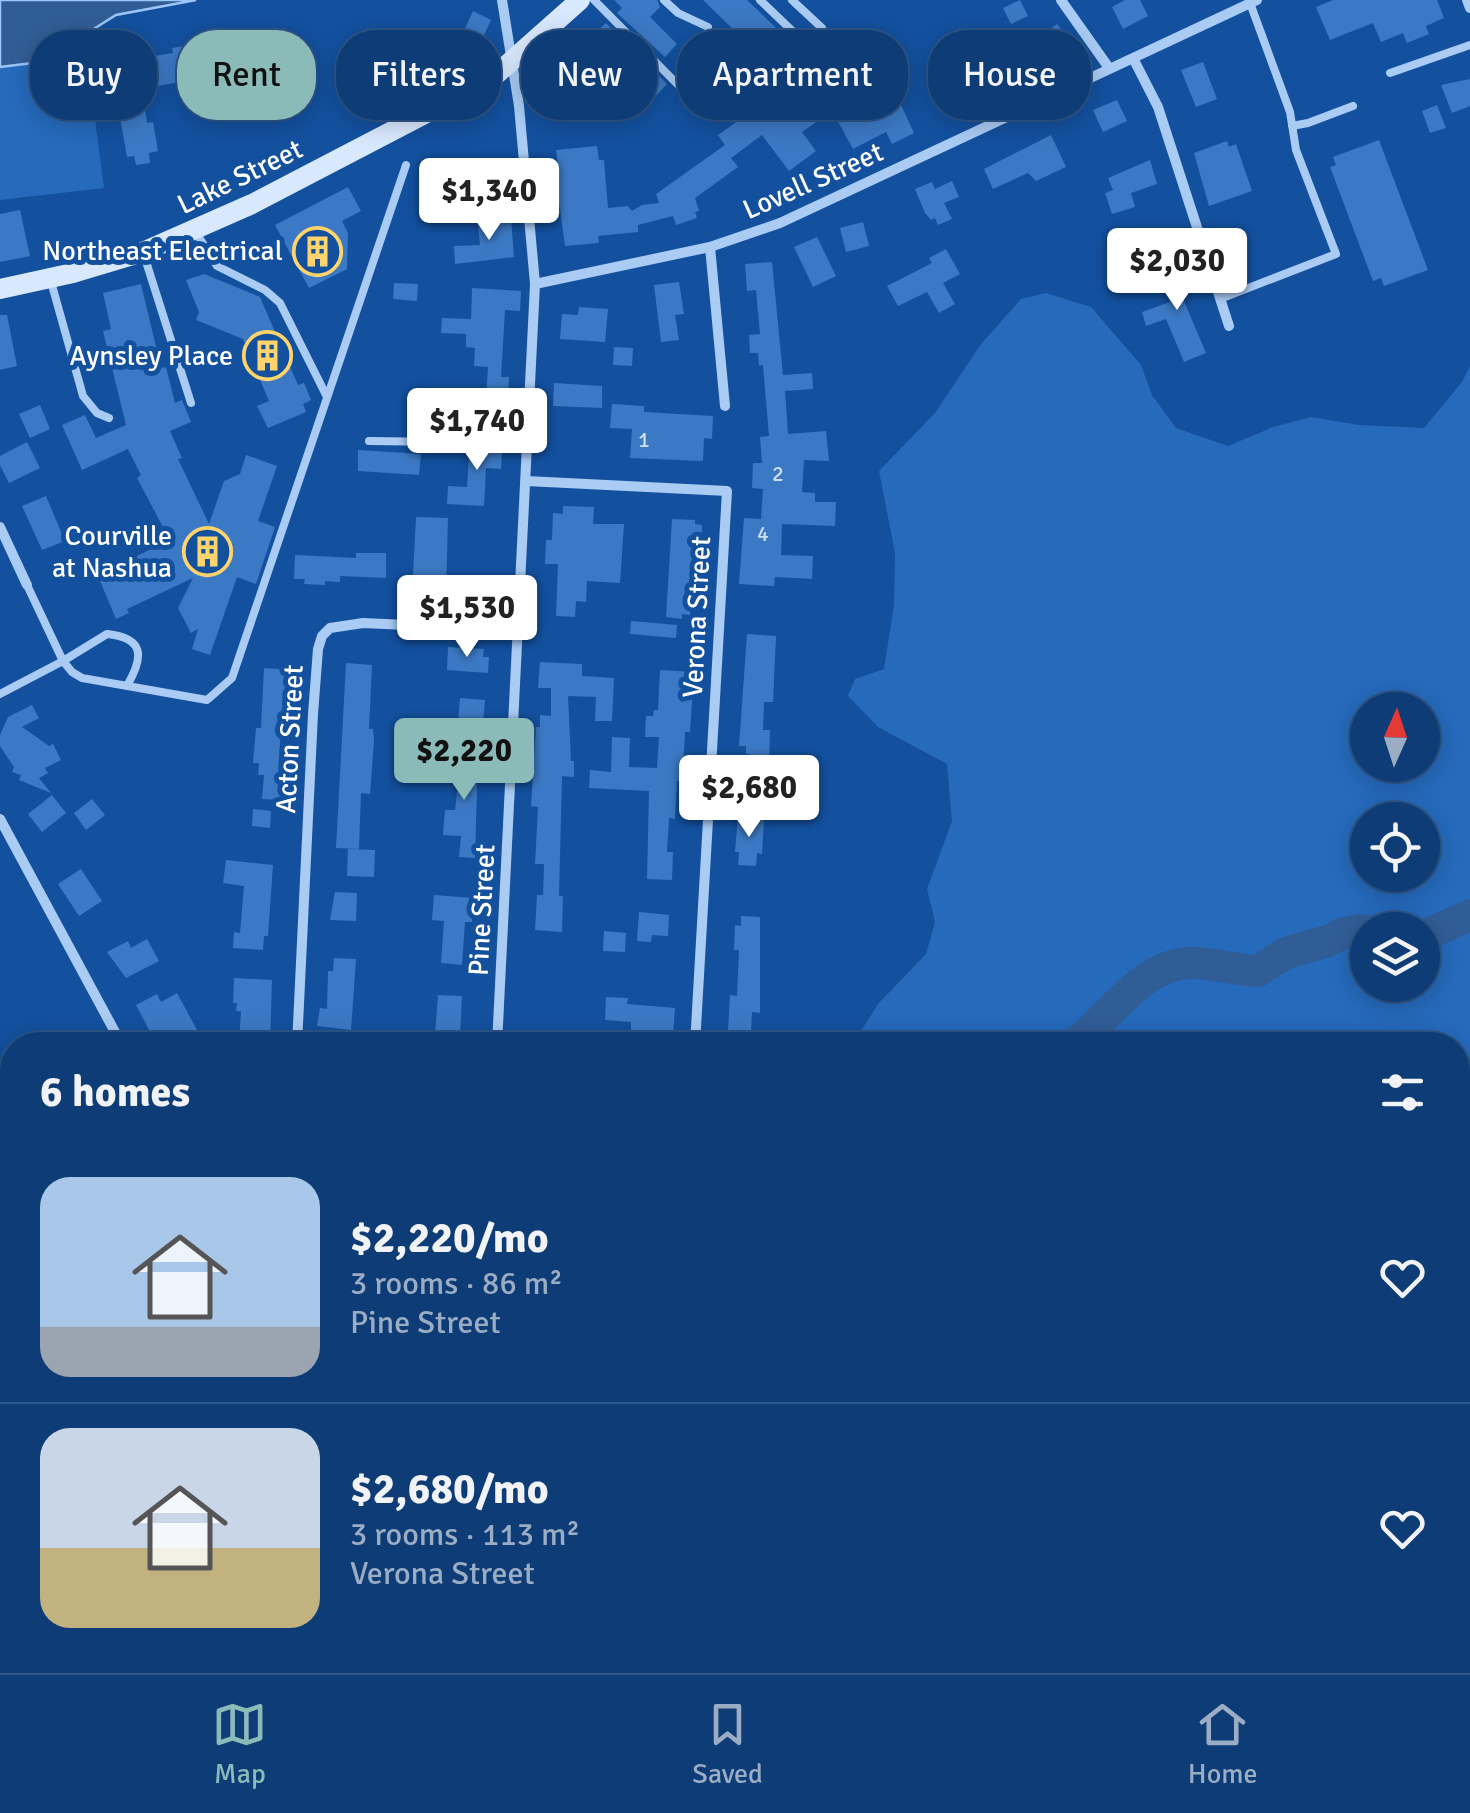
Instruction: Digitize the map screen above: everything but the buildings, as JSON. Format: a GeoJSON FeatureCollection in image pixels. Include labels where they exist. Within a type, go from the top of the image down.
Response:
{"type":"FeatureCollection","features":[{"type":"Feature","properties":{"kind":"street","name":"Pine Street"},"geometry":{"type":"LineString","coordinates":[[499,1032],[535,284],[520,116],[502,0]]}},
{"type":"Feature","properties":{"kind":"street","name":"Lake Street"},"geometry":{"type":"LineString","coordinates":[[0,289],[143,252],[194,231],[490,80],[580,0]]}},
{"type":"Feature","properties":{"kind":"street"},"geometry":{"type":"LineString","coordinates":[[1062,0],[1110,68]]}},
{"type":"Feature","properties":{"kind":"street"},"geometry":{"type":"LineString","coordinates":[[1467,0],[1470,8]]}},
{"type":"Feature","properties":{"kind":"street","name":"Lovell Street"},"geometry":{"type":"LineString","coordinates":[[535,284],[710,247],[780,223],[1253,2]]}},
{"type":"Feature","properties":{"kind":"street"},"geometry":{"type":"LineString","coordinates":[[1133,58],[1158,107],[1229,326]]}},
{"type":"Feature","properties":{"kind":"street"},"geometry":{"type":"LineString","coordinates":[[710,247],[725,406]]}},
{"type":"Feature","properties":{"kind":"street","name":"Verona Street"},"geometry":{"type":"LineString","coordinates":[[526,480],[727,491],[696,1032]]}},
{"type":"Feature","properties":{"kind":"street"},"geometry":{"type":"LineString","coordinates":[[0,527],[27,585]]}},
{"type":"Feature","properties":{"kind":"street","name":"Acton Street"},"geometry":{"type":"LineString","coordinates":[[297,1032],[314,698],[322,636],[330,628],[364,623],[518,630]]}},
{"type":"Feature","properties":{"kind":"street"},"geometry":{"type":"LineString","coordinates":[[0,819],[115,1032]]}},
{"type":"Feature","properties":{"kind":"lane"},"geometry":{"type":"LineString","coordinates":[[594,0],[677,84]]}},
{"type":"Feature","properties":{"kind":"lane"},"geometry":{"type":"LineString","coordinates":[[664,0],[708,27]]}},
{"type":"Feature","properties":{"kind":"lane"},"geometry":{"type":"LineString","coordinates":[[760,0],[791,30]]}},
{"type":"Feature","properties":{"kind":"lane"},"geometry":{"type":"LineString","coordinates":[[792,0],[822,28]]}},
{"type":"Feature","properties":{"kind":"lane"},"geometry":{"type":"LineString","coordinates":[[1220,300],[1336,254],[1296,150],[1288,106],[1253,2]]}},
{"type":"Feature","properties":{"kind":"lane"},"geometry":{"type":"LineString","coordinates":[[1390,73],[1470,45]]}},
{"type":"Feature","properties":{"kind":"lane"},"geometry":{"type":"LineString","coordinates":[[1292,126],[1308,124],[1353,106]]}},
{"type":"Feature","properties":{"kind":"lane"},"geometry":{"type":"LineString","coordinates":[[27,585],[62,661],[82,678],[207,700],[232,678],[406,165]]}},
{"type":"Feature","properties":{"kind":"lane"},"geometry":{"type":"LineString","coordinates":[[194,231],[217,266],[265,290],[280,303],[327,397]]}},
{"type":"Feature","properties":{"kind":"lane"},"geometry":{"type":"LineString","coordinates":[[143,252],[191,404]]}},
{"type":"Feature","properties":{"kind":"lane"},"geometry":{"type":"LineString","coordinates":[[50,278],[83,396],[97,413],[108,418]]}},
{"type":"Feature","properties":{"kind":"lane"},"geometry":{"type":"LineString","coordinates":[[369,441],[443,442],[480,430],[528,432]]}},
{"type":"Feature","properties":{"kind":"lane"},"geometry":{"type":"LineString","coordinates":[[0,694],[107,634],[132,641],[138,650],[140,660],[128,684]]}},
{"type":"Feature","properties":{"kind":"shaded area"},"geometry":{"type":"Polygon","coordinates":[[[0,0],[196,0],[116,15],[92,30],[30,30],[30,63],[0,67],[0,0]]]}},
{"type":"Feature","properties":{"kind":"shaded area"},"geometry":{"type":"Polygon","coordinates":[[[30,63],[30,120],[95,120],[104,188],[0,200],[0,67],[30,63]]]}},
{"type":"Feature","properties":{"kind":"shaded area"},"geometry":{"type":"Polygon","coordinates":[[[1046,293],[1091,307],[1141,365],[1152,395],[1176,428],[1228,446],[1273,427],[1311,417],[1359,425],[1424,428],[1462,382],[1470,366],[1470,1032],[860,1032],[878,1004],[926,954],[935,922],[927,889],[952,821],[947,764],[878,727],[848,696],[855,679],[884,669],[894,605],[895,553],[879,471],[935,413],[981,344],[1021,299],[1046,293]]]}},
{"type":"Feature","properties":{"kind":"waterway"},"geometry":{"type":"LineString","coordinates":[[1440,929],[1470,915]]}},
{"type":"Feature","properties":{"kind":"waterway"},"geometry":{"type":"LineString","coordinates":[[1089,1032],[1128,993],[1159,971],[1195,963],[1258,971],[1286,953],[1350,932]]}},
{"type":"Feature","properties":{"kind":"place","name":"Northeast Electrical"},"geometry":{"type":"Point","coordinates":[318,251]}},
{"type":"Feature","properties":{"kind":"place","name":"Aynsley Place"},"geometry":{"type":"Point","coordinates":[268,356]}},
{"type":"Feature","properties":{"kind":"place","name":"Courville at Nashua"},"geometry":{"type":"Point","coordinates":[207,552]}}]}
